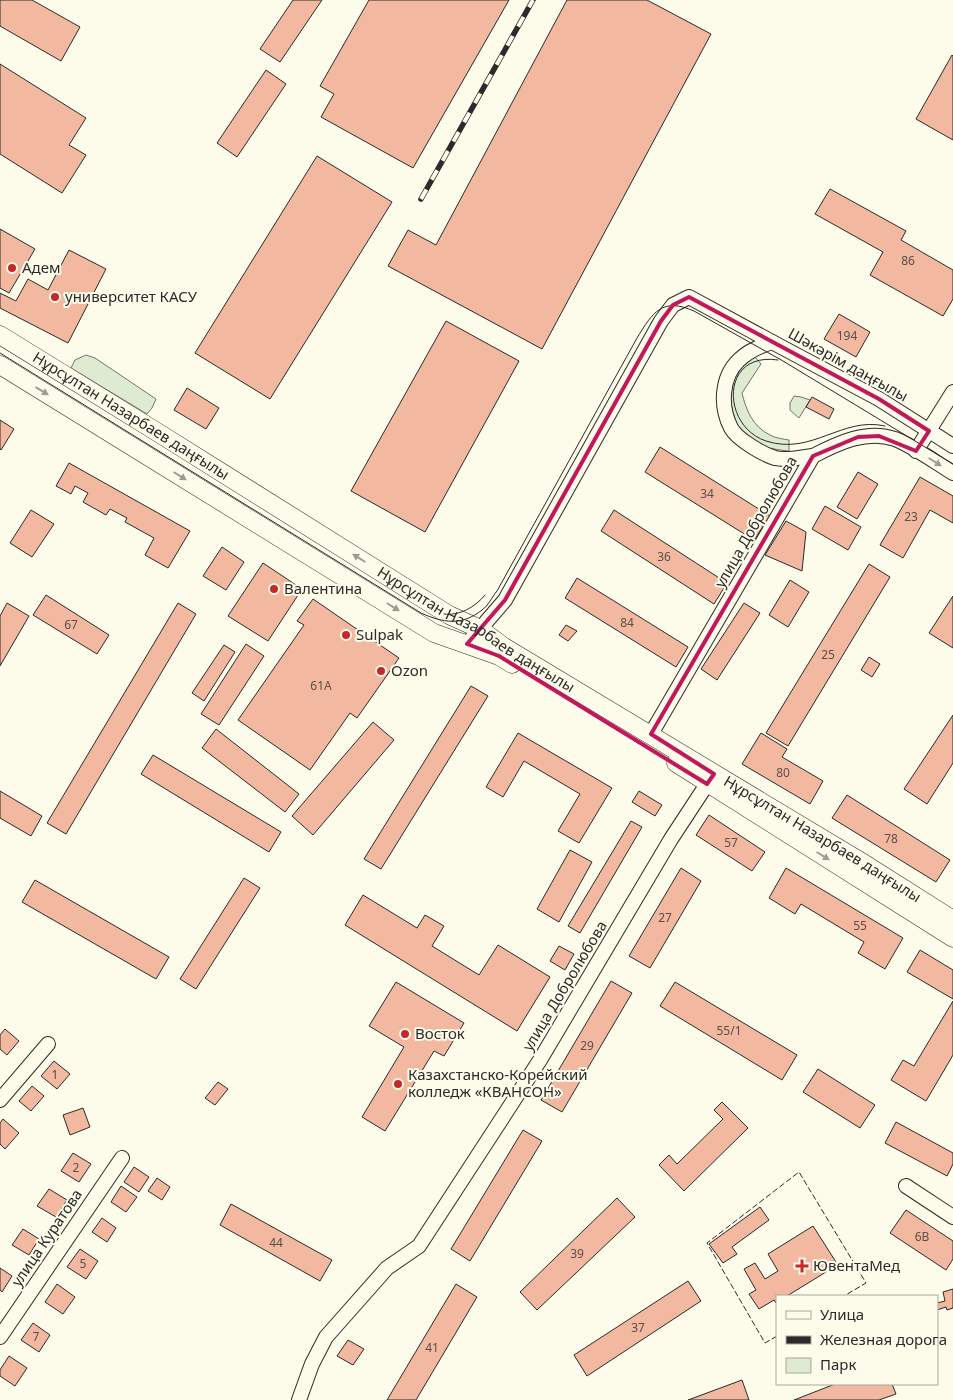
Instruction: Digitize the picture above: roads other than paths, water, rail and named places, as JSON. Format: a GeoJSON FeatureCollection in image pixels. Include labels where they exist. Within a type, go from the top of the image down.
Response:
{"type":"FeatureCollection","features":[{"type":"Feature","properties":{"kind":"main road","name":"Нұрсұлтан Назарбаев даңғылы"},"geometry":{"type":"LineString","coordinates":[[0,335],[450,615],[480,629],[504,647],[651,734],[710,779],[953,938]]}},
{"type":"Feature","properties":{"kind":"main road","name":"Нұрсұлтан Назарбаев даңғылы"},"geometry":{"type":"LineString","coordinates":[[0,365],[434,633],[498,656],[658,752],[868,866],[953,920]]}},
{"type":"Feature","properties":{"kind":"street"},"geometry":{"type":"LineString","coordinates":[[467,644],[505,600],[662,321],[674,305],[689,297],[772,342]]}},
{"type":"Feature","properties":{"kind":"street","name":"Шәкәрім даңғылы"},"geometry":{"type":"LineString","coordinates":[[813,456],[790,459],[775,458],[742,440],[731,428],[723,397],[728,374],[738,360],[758,347],[772,342],[879,400],[953,446]]}},
{"type":"Feature","properties":{"kind":"street"},"geometry":{"type":"LineString","coordinates":[[953,392],[916,450],[953,473]]}},
{"type":"Feature","properties":{"kind":"street","name":"улица Добролюбова"},"geometry":{"type":"LineString","coordinates":[[651,734],[813,456],[832,446],[858,437],[879,436],[895,439],[916,450]]}},
{"type":"Feature","properties":{"kind":"street","name":"улица Добролюбова"},"geometry":{"type":"LineString","coordinates":[[299,1400],[312,1364],[326,1337],[387,1268],[419,1246],[540,1060],[671,839],[710,779]]}},
{"type":"Feature","properties":{"kind":"street"},"geometry":{"type":"LineString","coordinates":[[0,1100],[48,1044]]}},
{"type":"Feature","properties":{"kind":"street","name":"улица Куратова"},"geometry":{"type":"LineString","coordinates":[[0,1336],[122,1158]]}},
{"type":"Feature","properties":{"kind":"street"},"geometry":{"type":"LineString","coordinates":[[906,1186],[953,1217]]}},
{"type":"Feature","properties":{"kind":"tram line"},"geometry":{"type":"LineString","coordinates":[[0,353],[421,613],[445,621],[467,619],[482,610],[490,601],[637,338],[654,314],[666,307],[683,307],[694,311],[783,361],[953,464]]}},
{"type":"Feature","properties":{"kind":"tram line"},"geometry":{"type":"LineString","coordinates":[[778,360],[759,360],[745,367],[737,378],[733,392],[735,406],[741,421],[751,433],[766,441],[798,444],[855,426],[869,424],[885,426]]}},
{"type":"Feature","properties":{"kind":"tram line"},"geometry":{"type":"LineString","coordinates":[[444,614],[456,614],[467,610],[485,595]]}},
{"type":"Feature","properties":{"kind":"railway"},"geometry":{"type":"LineString","coordinates":[[421,199],[533,0]]}},
{"type":"Feature","properties":{"kind":"place","name":"Адем"},"geometry":{"type":"Point","coordinates":[12,268]}},
{"type":"Feature","properties":{"kind":"place","name":"университет КАСУ"},"geometry":{"type":"Point","coordinates":[55,297]}},
{"type":"Feature","properties":{"kind":"place","name":"Валентина"},"geometry":{"type":"Point","coordinates":[274,589]}},
{"type":"Feature","properties":{"kind":"place","name":"Sulpak"},"geometry":{"type":"Point","coordinates":[346,635]}},
{"type":"Feature","properties":{"kind":"place","name":"Ozon"},"geometry":{"type":"Point","coordinates":[381,671]}},
{"type":"Feature","properties":{"kind":"place","name":"Восток"},"geometry":{"type":"Point","coordinates":[405,1034]}},
{"type":"Feature","properties":{"kind":"place","name":"Казахстанско-Корейский колледж «КВАНСОН»"},"geometry":{"type":"Point","coordinates":[398,1084]}},
{"type":"Feature","properties":{"kind":"place","name":"ЮвентаМед"},"geometry":{"type":"Point","coordinates":[802,1266]}}]}
